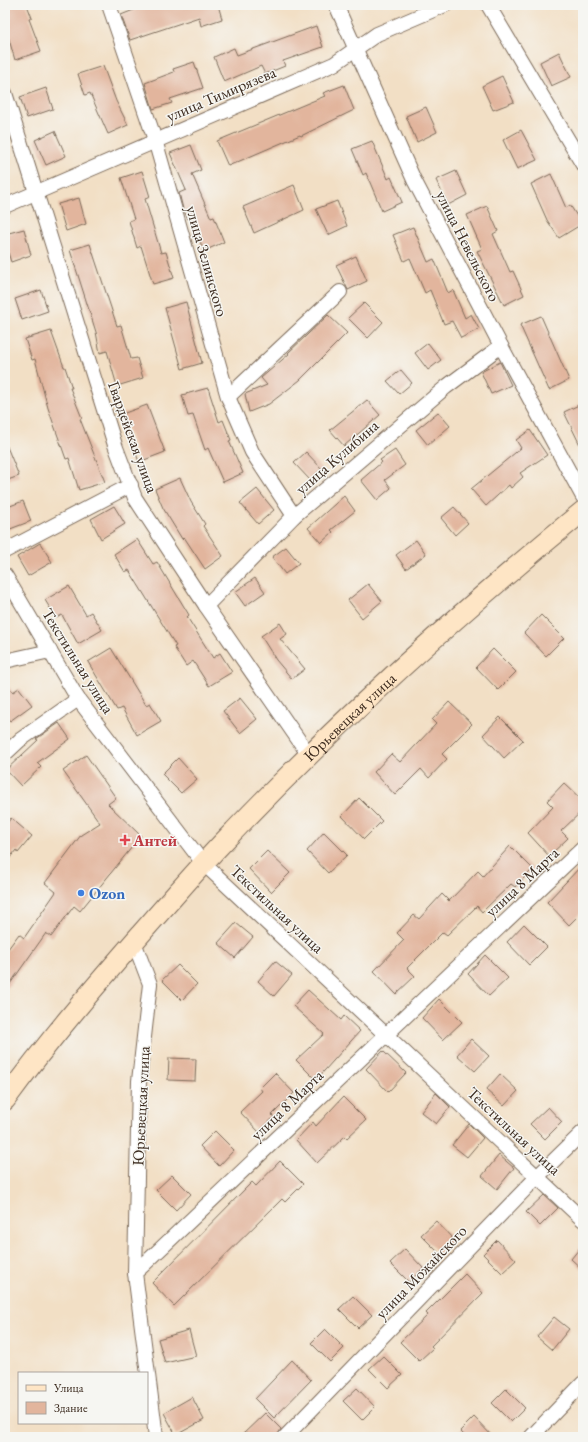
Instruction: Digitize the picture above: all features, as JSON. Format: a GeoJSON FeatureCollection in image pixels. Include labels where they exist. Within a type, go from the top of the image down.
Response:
{"type":"FeatureCollection","features":[{"type":"Feature","properties":{"kind":"main road","name":"Юрьевецкая улица"},"geometry":{"type":"LineString","coordinates":[[5,1100],[40,1053],[134,942],[204,863],[309,755],[420,650],[520,562],[583,511]]}},
{"type":"Feature","properties":{"kind":"street","name":"улица Зелинского"},"geometry":{"type":"LineString","coordinates":[[109,5],[155,140],[228,397],[252,452],[294,516]]}},
{"type":"Feature","properties":{"kind":"street","name":"улица Невельского"},"geometry":{"type":"LineString","coordinates":[[336,5],[414,180],[501,346],[583,497]]}},
{"type":"Feature","properties":{"kind":"street","name":"улица Тимирязева"},"geometry":{"type":"LineString","coordinates":[[5,206],[334,64],[377,34],[445,5]]}},
{"type":"Feature","properties":{"kind":"street"},"geometry":{"type":"LineString","coordinates":[[488,5],[583,165]]}},
{"type":"Feature","properties":{"kind":"street","name":"Гвардейская улица"},"geometry":{"type":"LineString","coordinates":[[5,93],[115,445],[135,498],[206,606],[309,755]]}},
{"type":"Feature","properties":{"kind":"street"},"geometry":{"type":"LineString","coordinates":[[228,397],[340,292]]}},
{"type":"Feature","properties":{"kind":"street","name":"улица Кулибина"},"geometry":{"type":"LineString","coordinates":[[206,606],[294,516],[446,387],[501,346]]}},
{"type":"Feature","properties":{"kind":"street"},"geometry":{"type":"LineString","coordinates":[[5,552],[131,486]]}},
{"type":"Feature","properties":{"kind":"street","name":"Текстильная улица"},"geometry":{"type":"LineString","coordinates":[[5,575],[78,699],[204,863],[583,1220]]}},
{"type":"Feature","properties":{"kind":"street"},"geometry":{"type":"LineString","coordinates":[[5,661],[50,651]]}},
{"type":"Feature","properties":{"kind":"street"},"geometry":{"type":"LineString","coordinates":[[5,754],[20,740],[78,699]]}},
{"type":"Feature","properties":{"kind":"street","name":"улица 8 Марта"},"geometry":{"type":"LineString","coordinates":[[135,1273],[385,1034],[583,848]]}},
{"type":"Feature","properties":{"kind":"street","name":"Юрьевецкая улица"},"geometry":{"type":"LineString","coordinates":[[134,942],[150,984],[139,1081],[135,1273]]}},
{"type":"Feature","properties":{"kind":"street","name":"улица Можайского"},"geometry":{"type":"LineString","coordinates":[[285,1437],[538,1176],[583,1132]]}},
{"type":"Feature","properties":{"kind":"street"},"geometry":{"type":"LineString","coordinates":[[135,1273],[148,1372]]}},
{"type":"Feature","properties":{"kind":"street"},"geometry":{"type":"LineString","coordinates":[[148,1375],[156,1437]]}},
{"type":"Feature","properties":{"kind":"street"},"geometry":{"type":"LineString","coordinates":[[538,1435],[583,1383]]}},
{"type":"Feature","properties":{"kind":"building"},"geometry":{"type":"Polygon","coordinates":[[[5,5],[27,5],[32,18],[29,19],[41,51],[15,60],[5,26],[5,5]]]}},
{"type":"Feature","properties":{"kind":"building"},"geometry":{"type":"Polygon","coordinates":[[[146,5],[218,5],[222,19],[201,26],[199,17],[130,40],[121,15],[146,5]]]}},
{"type":"Feature","properties":{"kind":"building"},"geometry":{"type":"Polygon","coordinates":[[[316,26],[323,47],[283,61],[285,66],[265,74],[261,66],[224,82],[214,57],[234,48],[237,55],[316,26]]]}},
{"type":"Feature","properties":{"kind":"building"},"geometry":{"type":"Polygon","coordinates":[[[559,52],[571,77],[551,86],[540,62],[559,52]]]}},
{"type":"Feature","properties":{"kind":"building"},"geometry":{"type":"Polygon","coordinates":[[[194,62],[203,88],[170,99],[172,103],[153,109],[145,83],[174,72],[173,69],[194,62]]]}},
{"type":"Feature","properties":{"kind":"building"},"geometry":{"type":"Polygon","coordinates":[[[103,66],[116,101],[128,125],[108,134],[90,93],[85,95],[78,74],[103,66]]]}},
{"type":"Feature","properties":{"kind":"building"},"geometry":{"type":"Polygon","coordinates":[[[502,76],[514,102],[493,110],[482,86],[502,76]]]}},
{"type":"Feature","properties":{"kind":"building"},"geometry":{"type":"Polygon","coordinates":[[[344,85],[354,110],[301,136],[300,135],[228,166],[217,141],[325,96],[323,93],[344,85]]]}},
{"type":"Feature","properties":{"kind":"building"},"geometry":{"type":"Polygon","coordinates":[[[46,88],[53,109],[27,118],[20,97],[46,88]]]}},
{"type":"Feature","properties":{"kind":"building"},"geometry":{"type":"Polygon","coordinates":[[[426,107],[437,132],[417,142],[406,116],[426,107]]]}},
{"type":"Feature","properties":{"kind":"building"},"geometry":{"type":"Polygon","coordinates":[[[521,130],[537,160],[517,169],[503,140],[521,130]]]}},
{"type":"Feature","properties":{"kind":"building"},"geometry":{"type":"Polygon","coordinates":[[[55,131],[66,156],[46,165],[35,140],[55,131]]]}},
{"type":"Feature","properties":{"kind":"building"},"geometry":{"type":"Polygon","coordinates":[[[372,141],[388,179],[391,177],[402,202],[382,211],[366,173],[363,175],[352,149],[372,141]]]}},
{"type":"Feature","properties":{"kind":"building"},"geometry":{"type":"Polygon","coordinates":[[[191,145],[201,170],[192,174],[211,218],[214,217],[224,242],[204,251],[190,218],[188,219],[183,209],[179,193],[186,190],[170,153],[191,145]]]}},
{"type":"Feature","properties":{"kind":"building"},"geometry":{"type":"Polygon","coordinates":[[[142,171],[150,197],[145,199],[161,253],[166,252],[174,278],[153,284],[141,246],[137,248],[129,221],[134,219],[121,178],[142,171]]]}},
{"type":"Feature","properties":{"kind":"building"},"geometry":{"type":"Polygon","coordinates":[[[456,171],[467,195],[448,205],[436,180],[456,171]]]}},
{"type":"Feature","properties":{"kind":"building"},"geometry":{"type":"Polygon","coordinates":[[[551,174],[566,208],[570,205],[582,224],[559,238],[547,220],[531,184],[551,174]]]}},
{"type":"Feature","properties":{"kind":"building"},"geometry":{"type":"Polygon","coordinates":[[[294,185],[304,210],[254,233],[243,207],[294,185]]]}},
{"type":"Feature","properties":{"kind":"building"},"geometry":{"type":"Polygon","coordinates":[[[79,198],[86,224],[66,231],[58,204],[79,198]]]}},
{"type":"Feature","properties":{"kind":"building"},"geometry":{"type":"Polygon","coordinates":[[[337,201],[347,226],[328,235],[316,209],[337,201]]]}},
{"type":"Feature","properties":{"kind":"building"},"geometry":{"type":"Polygon","coordinates":[[[487,206],[498,231],[493,234],[510,272],[513,271],[524,295],[504,305],[477,251],[482,249],[467,215],[487,206]]]}},
{"type":"Feature","properties":{"kind":"building"},"geometry":{"type":"Polygon","coordinates":[[[413,227],[428,262],[434,259],[448,293],[453,290],[465,318],[471,314],[479,329],[461,338],[452,321],[444,324],[430,290],[425,293],[410,258],[404,261],[393,235],[413,227]]]}},
{"type":"Feature","properties":{"kind":"building"},"geometry":{"type":"Polygon","coordinates":[[[24,229],[31,255],[11,262],[5,243],[5,234],[24,229]]]}},
{"type":"Feature","properties":{"kind":"building"},"geometry":{"type":"Polygon","coordinates":[[[90,244],[117,326],[121,325],[131,359],[137,358],[143,378],[117,386],[107,351],[100,353],[96,332],[70,250],[90,244]]]}},
{"type":"Feature","properties":{"kind":"building"},"geometry":{"type":"Polygon","coordinates":[[[356,256],[367,281],[348,290],[336,265],[356,256]]]}},
{"type":"Feature","properties":{"kind":"building"},"geometry":{"type":"Polygon","coordinates":[[[41,290],[48,311],[22,320],[15,299],[41,290]]]}},
{"type":"Feature","properties":{"kind":"building"},"geometry":{"type":"Polygon","coordinates":[[[186,302],[202,363],[182,369],[165,308],[186,302]]]}},
{"type":"Feature","properties":{"kind":"building"},"geometry":{"type":"Polygon","coordinates":[[[364,303],[383,322],[368,338],[348,318],[364,303]]]}},
{"type":"Feature","properties":{"kind":"building"},"geometry":{"type":"Polygon","coordinates":[[[328,315],[347,333],[300,380],[269,404],[249,412],[245,394],[267,385],[261,378],[289,354],[288,353],[328,315]]]}},
{"type":"Feature","properties":{"kind":"building"},"geometry":{"type":"Polygon","coordinates":[[[541,316],[569,380],[549,390],[520,325],[541,316]]]}},
{"type":"Feature","properties":{"kind":"building"},"geometry":{"type":"Polygon","coordinates":[[[51,331],[72,388],[70,388],[82,418],[80,419],[105,482],[79,490],[69,458],[66,459],[48,408],[35,359],[32,360],[25,339],[51,331]]]}},
{"type":"Feature","properties":{"kind":"building"},"geometry":{"type":"Polygon","coordinates":[[[428,343],[441,360],[428,370],[415,353],[428,343]]]}},
{"type":"Feature","properties":{"kind":"building"},"geometry":{"type":"Polygon","coordinates":[[[500,362],[511,385],[491,394],[481,372],[500,362]]]}},
{"type":"Feature","properties":{"kind":"building"},"geometry":{"type":"Polygon","coordinates":[[[401,370],[412,383],[399,394],[387,381],[401,370]]]}},
{"type":"Feature","properties":{"kind":"building"},"geometry":{"type":"Polygon","coordinates":[[[208,388],[219,422],[223,420],[231,440],[229,441],[243,473],[223,482],[208,448],[205,450],[193,415],[188,416],[182,395],[208,388]]]}},
{"type":"Feature","properties":{"kind":"building"},"geometry":{"type":"Polygon","coordinates":[[[367,400],[380,415],[344,446],[330,430],[367,400]]]}},
{"type":"Feature","properties":{"kind":"building"},"geometry":{"type":"Polygon","coordinates":[[[583,403],[583,451],[564,412],[583,403]]]}},
{"type":"Feature","properties":{"kind":"building"},"geometry":{"type":"Polygon","coordinates":[[[147,405],[165,452],[139,462],[122,414],[147,405]]]}},
{"type":"Feature","properties":{"kind":"building"},"geometry":{"type":"Polygon","coordinates":[[[438,412],[450,426],[428,445],[416,430],[438,412]]]}},
{"type":"Feature","properties":{"kind":"building"},"geometry":{"type":"Polygon","coordinates":[[[530,430],[547,455],[520,473],[523,477],[511,488],[509,485],[486,506],[471,489],[521,448],[516,440],[530,430]]]}},
{"type":"Feature","properties":{"kind":"building"},"geometry":{"type":"Polygon","coordinates":[[[5,442],[19,476],[5,481],[5,442]]]}},
{"type":"Feature","properties":{"kind":"building"},"geometry":{"type":"Polygon","coordinates":[[[395,450],[405,465],[385,480],[391,488],[377,500],[361,480],[382,462],[380,460],[395,450]]]}},
{"type":"Feature","properties":{"kind":"building"},"geometry":{"type":"Polygon","coordinates":[[[306,452],[322,469],[310,480],[294,463],[306,452]]]}},
{"type":"Feature","properties":{"kind":"building"},"geometry":{"type":"Polygon","coordinates":[[[180,478],[191,502],[205,524],[203,526],[223,556],[205,569],[184,537],[182,539],[163,508],[155,489],[180,478]]]}},
{"type":"Feature","properties":{"kind":"building"},"geometry":{"type":"Polygon","coordinates":[[[257,489],[274,510],[258,524],[240,503],[257,489]]]}},
{"type":"Feature","properties":{"kind":"building"},"geometry":{"type":"Polygon","coordinates":[[[344,496],[355,511],[331,530],[333,532],[321,543],[308,528],[344,496]]]}},
{"type":"Feature","properties":{"kind":"building"},"geometry":{"type":"Polygon","coordinates":[[[23,501],[31,521],[5,531],[5,508],[23,501]]]}},
{"type":"Feature","properties":{"kind":"building"},"geometry":{"type":"Polygon","coordinates":[[[114,506],[125,524],[101,539],[91,519],[114,506]]]}},
{"type":"Feature","properties":{"kind":"building"},"geometry":{"type":"Polygon","coordinates":[[[454,507],[468,523],[455,535],[441,518],[454,507]]]}},
{"type":"Feature","properties":{"kind":"building"},"geometry":{"type":"Polygon","coordinates":[[[137,539],[153,564],[157,562],[189,615],[187,617],[213,658],[220,653],[232,672],[209,686],[193,661],[186,666],[174,647],[176,646],[129,570],[125,572],[114,554],[137,539]]]}},
{"type":"Feature","properties":{"kind":"building"},"geometry":{"type":"Polygon","coordinates":[[[416,540],[426,554],[406,569],[396,555],[416,540]]]}},
{"type":"Feature","properties":{"kind":"building"},"geometry":{"type":"Polygon","coordinates":[[[40,543],[52,562],[28,576],[17,557],[40,543]]]}},
{"type":"Feature","properties":{"kind":"building"},"geometry":{"type":"Polygon","coordinates":[[[286,547],[299,563],[285,574],[272,557],[286,547]]]}},
{"type":"Feature","properties":{"kind":"building"},"geometry":{"type":"Polygon","coordinates":[[[255,578],[265,592],[245,606],[235,592],[255,578]]]}},
{"type":"Feature","properties":{"kind":"building"},"geometry":{"type":"Polygon","coordinates":[[[368,584],[382,601],[362,618],[348,600],[368,584]]]}},
{"type":"Feature","properties":{"kind":"building"},"geometry":{"type":"Polygon","coordinates":[[[69,586],[86,615],[91,612],[102,630],[78,644],[62,615],[56,618],[45,600],[69,586]]]}},
{"type":"Feature","properties":{"kind":"building"},"geometry":{"type":"Polygon","coordinates":[[[541,615],[564,638],[546,656],[524,633],[541,615]]]}},
{"type":"Feature","properties":{"kind":"building"},"geometry":{"type":"Polygon","coordinates":[[[280,623],[287,634],[280,639],[305,669],[292,679],[276,660],[261,636],[280,623]]]}},
{"type":"Feature","properties":{"kind":"building"},"geometry":{"type":"Polygon","coordinates":[[[111,648],[146,705],[150,703],[161,721],[137,735],[122,708],[117,710],[88,662],[111,648]]]}},
{"type":"Feature","properties":{"kind":"building"},"geometry":{"type":"Polygon","coordinates":[[[493,649],[516,672],[498,690],[476,667],[493,649]]]}},
{"type":"Feature","properties":{"kind":"building"},"geometry":{"type":"Polygon","coordinates":[[[5,682],[13,692],[19,688],[32,705],[10,721],[5,715],[5,682]]]}},
{"type":"Feature","properties":{"kind":"building"},"geometry":{"type":"Polygon","coordinates":[[[240,698],[257,719],[240,733],[223,711],[240,698]]]}},
{"type":"Feature","properties":{"kind":"building"},"geometry":{"type":"Polygon","coordinates":[[[449,702],[472,724],[442,754],[447,759],[429,778],[421,769],[395,795],[374,772],[391,754],[400,762],[436,724],[432,720],[449,702]]]}},
{"type":"Feature","properties":{"kind":"building"},"geometry":{"type":"Polygon","coordinates":[[[500,717],[523,740],[504,758],[483,735],[500,717]]]}},
{"type":"Feature","properties":{"kind":"building"},"geometry":{"type":"Polygon","coordinates":[[[59,723],[70,739],[37,763],[41,767],[21,786],[6,770],[38,740],[36,739],[59,723]]]}},
{"type":"Feature","properties":{"kind":"building"},"geometry":{"type":"Polygon","coordinates":[[[86,755],[116,798],[108,804],[141,836],[80,911],[74,906],[51,937],[46,933],[5,991],[5,953],[19,934],[24,938],[56,892],[45,883],[81,835],[100,823],[63,771],[86,755]]]}},
{"type":"Feature","properties":{"kind":"building"},"geometry":{"type":"Polygon","coordinates":[[[178,758],[197,779],[181,793],[162,774],[178,758]]]}},
{"type":"Feature","properties":{"kind":"building"},"geometry":{"type":"Polygon","coordinates":[[[564,783],[583,801],[583,810],[561,831],[568,838],[549,856],[528,833],[553,807],[547,801],[564,783]]]}},
{"type":"Feature","properties":{"kind":"building"},"geometry":{"type":"Polygon","coordinates":[[[359,798],[382,821],[364,839],[342,816],[359,798]]]}},
{"type":"Feature","properties":{"kind":"building"},"geometry":{"type":"Polygon","coordinates":[[[11,818],[32,836],[18,853],[16,850],[5,864],[5,826],[11,818]]]}},
{"type":"Feature","properties":{"kind":"building"},"geometry":{"type":"Polygon","coordinates":[[[324,832],[347,855],[328,873],[307,851],[324,832]]]}},
{"type":"Feature","properties":{"kind":"building"},"geometry":{"type":"Polygon","coordinates":[[[510,846],[533,869],[515,887],[511,884],[482,912],[477,906],[447,935],[443,932],[407,968],[415,976],[396,994],[374,971],[404,940],[397,933],[414,915],[419,919],[442,894],[449,901],[478,871],[483,876],[510,846]]]}},
{"type":"Feature","properties":{"kind":"building"},"geometry":{"type":"Polygon","coordinates":[[[267,851],[290,873],[271,892],[249,869],[267,851]]]}},
{"type":"Feature","properties":{"kind":"building"},"geometry":{"type":"Polygon","coordinates":[[[583,864],[583,911],[569,925],[547,902],[583,864]]]}},
{"type":"Feature","properties":{"kind":"building"},"geometry":{"type":"Polygon","coordinates":[[[236,923],[253,937],[235,958],[218,943],[236,923]]]}},
{"type":"Feature","properties":{"kind":"building"},"geometry":{"type":"Polygon","coordinates":[[[524,924],[547,947],[529,965],[507,942],[524,924]]]}},
{"type":"Feature","properties":{"kind":"building"},"geometry":{"type":"Polygon","coordinates":[[[485,955],[508,978],[489,996],[468,974],[485,955]]]}},
{"type":"Feature","properties":{"kind":"building"},"geometry":{"type":"Polygon","coordinates":[[[275,961],[292,975],[274,996],[258,981],[275,961]]]}},
{"type":"Feature","properties":{"kind":"building"},"geometry":{"type":"Polygon","coordinates":[[[178,965],[197,984],[182,1000],[162,980],[178,965]]]}},
{"type":"Feature","properties":{"kind":"building"},"geometry":{"type":"Polygon","coordinates":[[[308,990],[341,1020],[344,1016],[360,1031],[316,1080],[296,1060],[324,1034],[293,1006],[308,990]]]}},
{"type":"Feature","properties":{"kind":"building"},"geometry":{"type":"Polygon","coordinates":[[[439,999],[462,1022],[443,1040],[422,1018],[439,999]]]}},
{"type":"Feature","properties":{"kind":"building"},"geometry":{"type":"Polygon","coordinates":[[[471,1039],[489,1056],[475,1071],[457,1055],[471,1039]]]}},
{"type":"Feature","properties":{"kind":"building"},"geometry":{"type":"Polygon","coordinates":[[[383,1051],[406,1073],[388,1092],[366,1069],[383,1051]]]}},
{"type":"Feature","properties":{"kind":"building"},"geometry":{"type":"Polygon","coordinates":[[[169,1058],[196,1059],[195,1081],[168,1080],[169,1058]]]}},
{"type":"Feature","properties":{"kind":"building"},"geometry":{"type":"Polygon","coordinates":[[[275,1073],[294,1093],[272,1115],[274,1117],[259,1132],[240,1112],[262,1091],[260,1088],[275,1073]]]}},
{"type":"Feature","properties":{"kind":"building"},"geometry":{"type":"Polygon","coordinates":[[[500,1074],[518,1091],[504,1106],[486,1090],[500,1074]]]}},
{"type":"Feature","properties":{"kind":"building"},"geometry":{"type":"Polygon","coordinates":[[[436,1093],[450,1107],[436,1124],[421,1112],[436,1093]]]}},
{"type":"Feature","properties":{"kind":"building"},"geometry":{"type":"Polygon","coordinates":[[[343,1097],[366,1120],[347,1138],[345,1136],[317,1163],[296,1140],[313,1122],[316,1126],[343,1097]]]}},
{"type":"Feature","properties":{"kind":"building"},"geometry":{"type":"Polygon","coordinates":[[[548,1107],[562,1122],[545,1139],[530,1124],[548,1107]]]}},
{"type":"Feature","properties":{"kind":"building"},"geometry":{"type":"Polygon","coordinates":[[[469,1124],[483,1138],[467,1157],[452,1145],[469,1124]]]}},
{"type":"Feature","properties":{"kind":"building"},"geometry":{"type":"Polygon","coordinates":[[[215,1131],[234,1150],[219,1166],[200,1146],[215,1131]]]}},
{"type":"Feature","properties":{"kind":"building"},"geometry":{"type":"Polygon","coordinates":[[[499,1155],[514,1168],[497,1189],[482,1176],[499,1155]]]}},
{"type":"Feature","properties":{"kind":"building"},"geometry":{"type":"Polygon","coordinates":[[[280,1161],[303,1184],[285,1202],[282,1199],[174,1306],[152,1283],[252,1182],[256,1186],[280,1161]]]}},
{"type":"Feature","properties":{"kind":"building"},"geometry":{"type":"Polygon","coordinates":[[[172,1175],[191,1194],[176,1210],[156,1190],[172,1175]]]}},
{"type":"Feature","properties":{"kind":"building"},"geometry":{"type":"Polygon","coordinates":[[[544,1195],[558,1208],[540,1226],[526,1212],[544,1195]]]}},
{"type":"Feature","properties":{"kind":"building"},"geometry":{"type":"Polygon","coordinates":[[[436,1221],[454,1240],[440,1254],[421,1235],[436,1221]]]}},
{"type":"Feature","properties":{"kind":"building"},"geometry":{"type":"Polygon","coordinates":[[[497,1240],[516,1260],[502,1273],[483,1254],[497,1240]]]}},
{"type":"Feature","properties":{"kind":"building"},"geometry":{"type":"Polygon","coordinates":[[[583,1244],[583,1270],[571,1259],[583,1244]]]}},
{"type":"Feature","properties":{"kind":"building"},"geometry":{"type":"Polygon","coordinates":[[[405,1249],[423,1268],[409,1282],[390,1263],[405,1249]]]}},
{"type":"Feature","properties":{"kind":"building"},"geometry":{"type":"Polygon","coordinates":[[[465,1274],[483,1293],[431,1346],[433,1348],[419,1361],[400,1342],[428,1315],[426,1313],[465,1274]]]}},
{"type":"Feature","properties":{"kind":"building"},"geometry":{"type":"Polygon","coordinates":[[[353,1296],[372,1315],[358,1328],[339,1309],[353,1296]]]}},
{"type":"Feature","properties":{"kind":"building"},"geometry":{"type":"Polygon","coordinates":[[[554,1317],[569,1329],[552,1350],[537,1337],[554,1317]]]}},
{"type":"Feature","properties":{"kind":"building"},"geometry":{"type":"Polygon","coordinates":[[[325,1329],[344,1348],[330,1362],[311,1343],[325,1329]]]}},
{"type":"Feature","properties":{"kind":"building"},"geometry":{"type":"Polygon","coordinates":[[[189,1330],[196,1356],[165,1363],[158,1339],[189,1330]]]}},
{"type":"Feature","properties":{"kind":"building"},"geometry":{"type":"Polygon","coordinates":[[[383,1356],[402,1375],[388,1388],[369,1369],[383,1356]]]}},
{"type":"Feature","properties":{"kind":"building"},"geometry":{"type":"Polygon","coordinates":[[[292,1360],[311,1380],[274,1418],[255,1399],[292,1360]]]}},
{"type":"Feature","properties":{"kind":"building"},"geometry":{"type":"Polygon","coordinates":[[[357,1388],[375,1407],[362,1420],[343,1401],[357,1388]]]}},
{"type":"Feature","properties":{"kind":"building"},"geometry":{"type":"Polygon","coordinates":[[[506,1389],[525,1408],[511,1422],[492,1403],[506,1389]]]}},
{"type":"Feature","properties":{"kind":"building"},"geometry":{"type":"Polygon","coordinates":[[[192,1397],[204,1420],[176,1435],[164,1413],[192,1397]]]}},
{"type":"Feature","properties":{"kind":"building"},"geometry":{"type":"Polygon","coordinates":[[[265,1413],[281,1429],[277,1437],[240,1437],[265,1413]]]}},
{"type":"Feature","properties":{"kind":"building"},"geometry":{"type":"Polygon","coordinates":[[[474,1417],[493,1437],[466,1437],[460,1431],[474,1417]]]}},
{"type":"Feature","properties":{"kind":"place","name":"Антей"},"geometry":{"type":"Point","coordinates":[125,840]}},
{"type":"Feature","properties":{"kind":"place","name":"Ozon"},"geometry":{"type":"Point","coordinates":[81,893]}}]}
